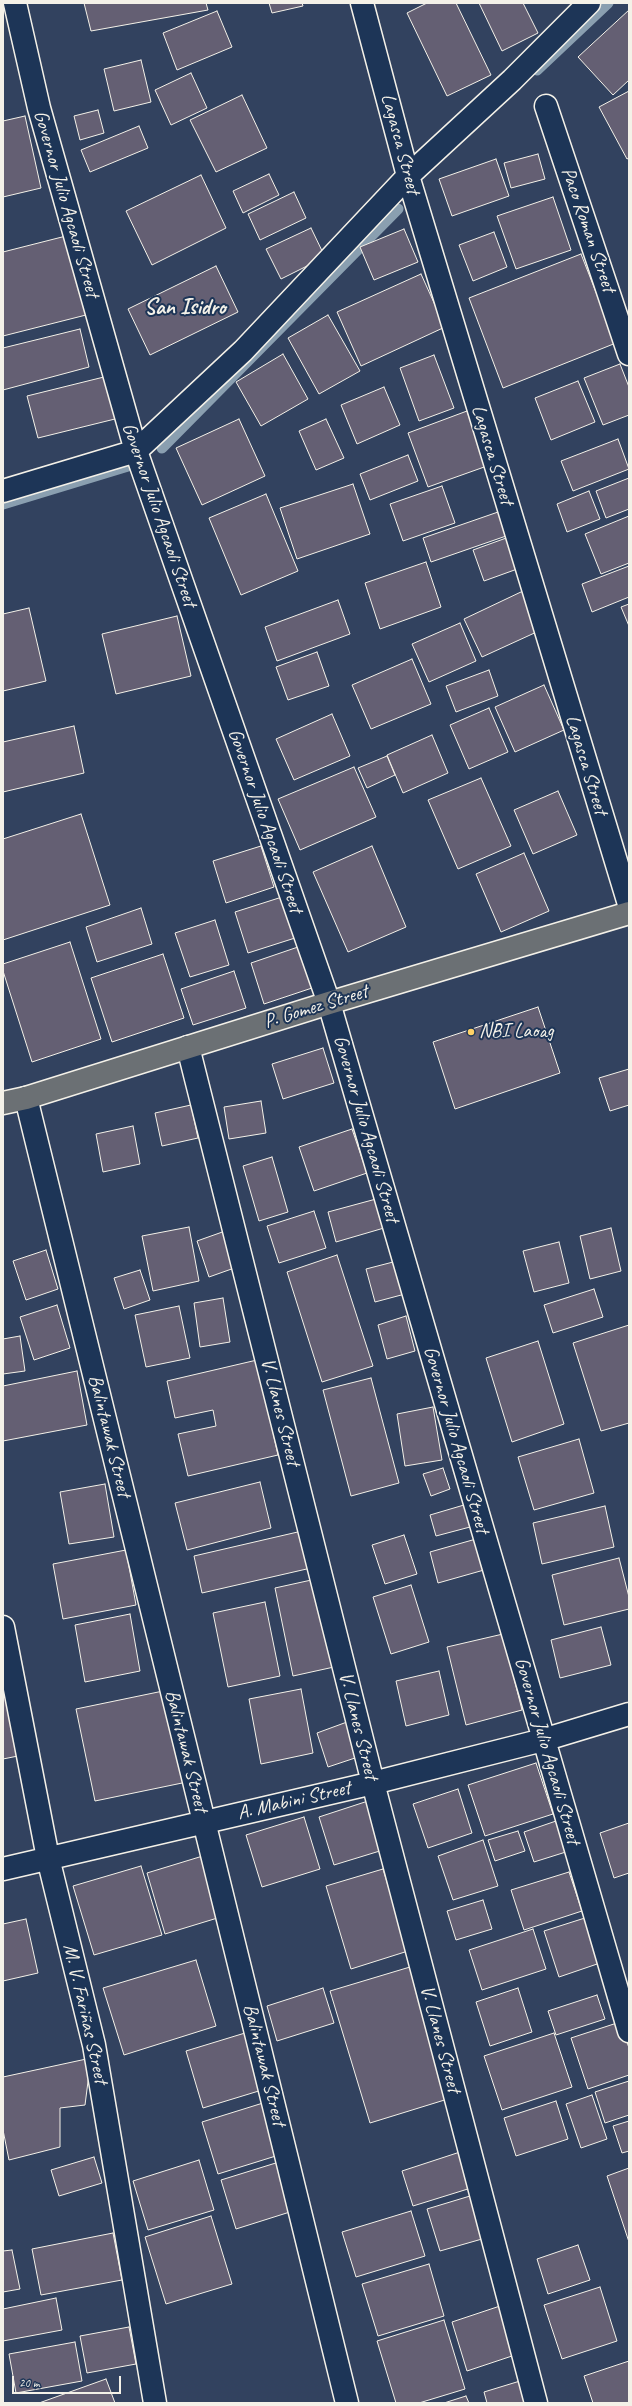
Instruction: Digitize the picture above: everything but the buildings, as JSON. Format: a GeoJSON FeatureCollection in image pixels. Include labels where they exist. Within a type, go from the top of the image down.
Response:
{"type":"FeatureCollection","features":[{"type":"Feature","properties":{"kind":"main road","name":"P. Gomez Street"},"geometry":{"type":"LineString","coordinates":[[3,1103],[26,1098],[330,1003],[629,913]]}},
{"type":"Feature","properties":{"kind":"street","name":"Governor Julio Agcaoli Street"},"geometry":{"type":"LineString","coordinates":[[15,3],[39,108],[136,451],[330,1003],[629,2031]]}},
{"type":"Feature","properties":{"kind":"street","name":"Lagasca Street"},"geometry":{"type":"LineString","coordinates":[[362,3],[408,176],[629,904]]}},
{"type":"Feature","properties":{"kind":"street"},"geometry":{"type":"LineString","coordinates":[[3,491],[136,451],[244,351],[408,176],[512,80],[589,3]]}},
{"type":"Feature","properties":{"kind":"street","name":"Paco Roman Street"},"geometry":{"type":"LineString","coordinates":[[546,106],[629,354]]}},
{"type":"Feature","properties":{"kind":"street","name":"V. Llanes Street"},"geometry":{"type":"LineString","coordinates":[[188,1047],[373,1784],[536,2403]]}},
{"type":"Feature","properties":{"kind":"street","name":"Balintawak Street"},"geometry":{"type":"LineString","coordinates":[[26,1098],[347,2403]]}},
{"type":"Feature","properties":{"kind":"street","name":"M. V. Fariñas Street"},"geometry":{"type":"LineString","coordinates":[[3,1627],[48,1858],[94,2045],[155,2403]]}},
{"type":"Feature","properties":{"kind":"street","name":"A. Mabini Street"},"geometry":{"type":"LineString","coordinates":[[3,1869],[204,1821],[373,1784],[544,1740],[629,1714]]}},
{"type":"Feature","properties":{"kind":"waterway"},"geometry":{"type":"LineString","coordinates":[[537,70],[608,3]]}},
{"type":"Feature","properties":{"kind":"waterway"},"geometry":{"type":"LineString","coordinates":[[162,448],[398,209]]}},
{"type":"Feature","properties":{"kind":"waterway"},"geometry":{"type":"LineString","coordinates":[[3,504],[128,466]]}},
{"type":"Feature","properties":{"kind":"place","name":"NBI Laoag"},"geometry":{"type":"Point","coordinates":[471,1032]}},
{"type":"Feature","properties":{"kind":"district","name":"San Isidro"},"geometry":{"type":"Point","coordinates":[185,308]}}]}
